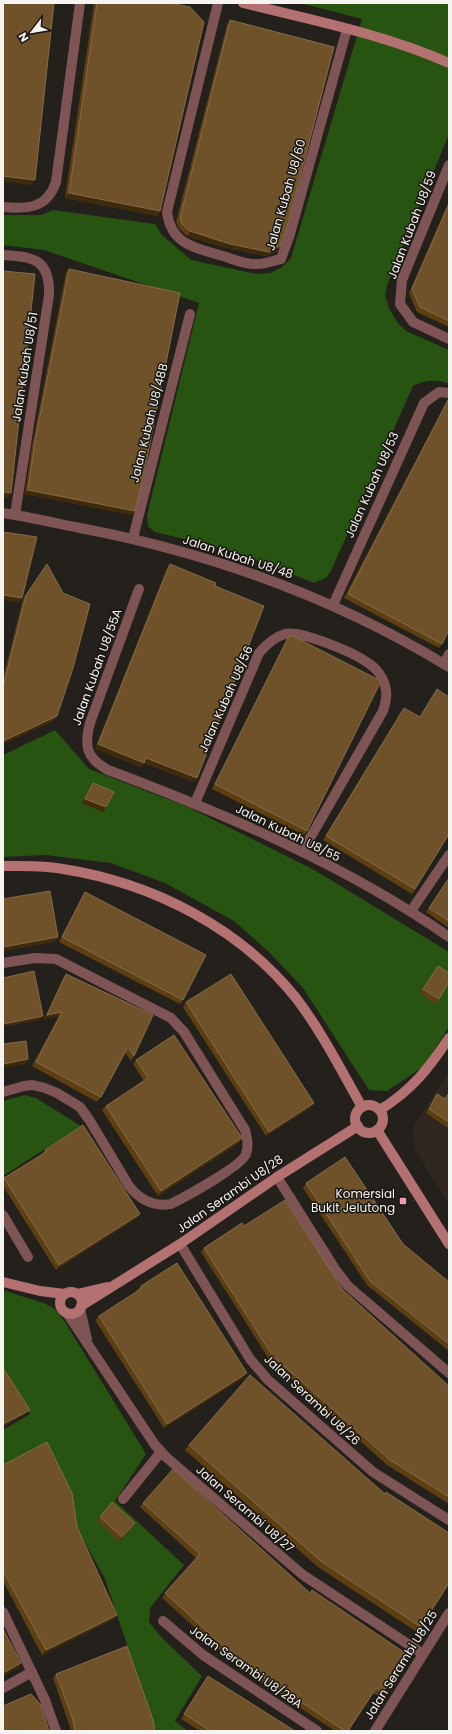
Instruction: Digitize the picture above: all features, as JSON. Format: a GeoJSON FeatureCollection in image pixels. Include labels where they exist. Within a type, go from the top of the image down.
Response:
{"type":"FeatureCollection","features":[{"type":"Feature","properties":{"kind":"street"},"geometry":{"type":"LineString","coordinates":[[3,207],[24,209],[35,206],[52,194],[56,182],[80,3]]}},
{"type":"Feature","properties":{"kind":"street","name":"Jalan Kubah U8/60"},"geometry":{"type":"LineString","coordinates":[[218,3],[167,212],[168,223],[182,242],[193,248],[253,264],[281,259],[290,234],[347,29]]}},
{"type":"Feature","properties":{"kind":"street"},"geometry":{"type":"LineString","coordinates":[[243,3],[347,29],[422,51],[449,63]]}},
{"type":"Feature","properties":{"kind":"street","name":"Jalan Kubah U8/59"},"geometry":{"type":"LineString","coordinates":[[449,165],[402,280],[400,304],[413,322],[449,339]]}},
{"type":"Feature","properties":{"kind":"street","name":"Jalan Kubah U8/51"},"geometry":{"type":"LineString","coordinates":[[3,255],[27,256],[34,260],[42,266],[47,274],[50,284],[15,515]]}},
{"type":"Feature","properties":{"kind":"street","name":"Jalan Kubah U8/48B"},"geometry":{"type":"LineString","coordinates":[[133,538],[190,314]]}},
{"type":"Feature","properties":{"kind":"street","name":"Jalan Kubah U8/53"},"geometry":{"type":"LineString","coordinates":[[333,605],[424,403],[439,392],[449,393]]}},
{"type":"Feature","properties":{"kind":"street","name":"Jalan Kubah U8/48"},"geometry":{"type":"LineString","coordinates":[[3,513],[133,538],[217,561],[333,605],[409,644],[446,666]]}},
{"type":"Feature","properties":{"kind":"street","name":"Jalan Kubah U8/55A"},"geometry":{"type":"LineString","coordinates":[[108,770],[97,764],[90,756],[86,747],[86,736],[139,590]]}},
{"type":"Feature","properties":{"kind":"street","name":"Jalan Kubah U8/56"},"geometry":{"type":"LineString","coordinates":[[194,803],[259,653],[268,643],[287,633],[298,634],[310,637],[364,661],[375,669],[382,678],[386,688],[387,700],[383,711],[302,852]]}},
{"type":"Feature","properties":{"kind":"street"},"geometry":{"type":"LineString","coordinates":[[446,666],[449,654]]}},
{"type":"Feature","properties":{"kind":"street","name":"Jalan Kubah U8/55"},"geometry":{"type":"LineString","coordinates":[[108,770],[194,803],[302,852],[411,911],[449,937]]}},
{"type":"Feature","properties":{"kind":"street"},"geometry":{"type":"LineString","coordinates":[[411,911],[449,855]]}},
{"type":"Feature","properties":{"kind":"street"},"geometry":{"type":"LineString","coordinates":[[3,866],[62,868],[102,876],[132,885],[191,911],[223,931],[253,954],[278,977],[296,999],[314,1024],[362,1107]]}},
{"type":"Feature","properties":{"kind":"street"},"geometry":{"type":"LineString","coordinates":[[3,963],[35,958],[56,959],[171,1018],[184,1032],[245,1130],[247,1138],[246,1155],[237,1165],[171,1204],[152,1204],[136,1195],[129,1186],[102,1139],[80,1107],[57,1093],[45,1088],[24,1086],[3,1092]]}},
{"type":"Feature","properties":{"kind":"street"},"geometry":{"type":"LineString","coordinates":[[380,1110],[397,1099],[416,1082],[449,1038]]}},
{"type":"Feature","properties":{"kind":"street"},"geometry":{"type":"LineString","coordinates":[[372,1105],[380,1110],[382,1114],[382,1123],[377,1130],[369,1132],[364,1131],[358,1126],[356,1117],[359,1109],[362,1107],[372,1105]]}},
{"type":"Feature","properties":{"kind":"street","name":"Jalan Serambi U8/28"},"geometry":{"type":"LineString","coordinates":[[80,1308],[180,1244],[277,1176],[358,1126]]}},
{"type":"Feature","properties":{"kind":"street"},"geometry":{"type":"LineString","coordinates":[[377,1130],[449,1244]]}},
{"type":"Feature","properties":{"kind":"street"},"geometry":{"type":"LineString","coordinates":[[277,1176],[335,1269],[348,1286],[449,1372]]}},
{"type":"Feature","properties":{"kind":"street"},"geometry":{"type":"LineString","coordinates":[[3,1215],[28,1257]]}},
{"type":"Feature","properties":{"kind":"street","name":"Jalan Serambi U8/26"},"geometry":{"type":"LineString","coordinates":[[180,1244],[250,1359],[268,1380],[372,1472],[449,1520]]}},
{"type":"Feature","properties":{"kind":"street"},"geometry":{"type":"LineString","coordinates":[[3,1282],[40,1291],[77,1294],[81,1300],[80,1308],[76,1313],[64,1310],[40,1291]]}},
{"type":"Feature","properties":{"kind":"street","name":"Jalan Serambi U8/28"},"geometry":{"type":"LineString","coordinates":[[77,1294],[117,1285]]}},
{"type":"Feature","properties":{"kind":"street"},"geometry":{"type":"LineString","coordinates":[[64,1310],[61,1300],[66,1294]]}},
{"type":"Feature","properties":{"kind":"street","name":"Jalan Serambi U8/27"},"geometry":{"type":"LineString","coordinates":[[80,1308],[88,1345]]}},
{"type":"Feature","properties":{"kind":"street","name":"Jalan Serambi U8/27"},"geometry":{"type":"LineString","coordinates":[[64,1310],[148,1435],[161,1452],[185,1475],[299,1572],[424,1654]]}},
{"type":"Feature","properties":{"kind":"street"},"geometry":{"type":"LineString","coordinates":[[123,1499],[161,1452]]}},
{"type":"Feature","properties":{"kind":"street"},"geometry":{"type":"LineString","coordinates":[[3,1612],[45,1700],[56,1731]]}},
{"type":"Feature","properties":{"kind":"street","name":"Jalan Serambi U8/25"},"geometry":{"type":"LineString","coordinates":[[376,1731],[449,1613]]}},
{"type":"Feature","properties":{"kind":"street","name":"Jalan Serambi U8/28A"},"geometry":{"type":"LineString","coordinates":[[162,1621],[203,1655],[317,1731]]}},
{"type":"Feature","properties":{"kind":"street"},"geometry":{"type":"LineString","coordinates":[[3,1688],[32,1672]]}},
{"type":"Feature","properties":{"kind":"shaded area"},"geometry":{"type":"Polygon","coordinates":[[[449,1071],[449,1204],[415,1150],[413,1128],[449,1071]]]}},
{"type":"Feature","properties":{"kind":"green space"},"geometry":{"type":"Polygon","coordinates":[[[300,3],[449,3],[449,134],[387,285],[385,296],[389,308],[397,322],[406,331],[449,350],[449,384],[440,381],[431,381],[422,382],[413,386],[331,571],[327,577],[314,583],[236,552],[155,532],[148,526],[147,515],[199,303],[44,250],[3,245],[3,215],[41,215],[53,210],[155,224],[162,235],[191,260],[256,274],[271,273],[282,267],[291,258],[362,19],[300,3]]]}},
{"type":"Feature","properties":{"kind":"green space"},"geometry":{"type":"Polygon","coordinates":[[[55,730],[89,769],[188,807],[316,871],[449,952],[449,1027],[423,1067],[387,1091],[369,1090],[303,988],[270,953],[234,921],[165,883],[111,863],[45,855],[3,857],[3,755],[55,730]]]}},
{"type":"Feature","properties":{"kind":"green space"},"geometry":{"type":"Polygon","coordinates":[[[25,1095],[36,1098],[81,1126],[3,1176],[3,1101],[25,1095]]]}},
{"type":"Feature","properties":{"kind":"green space"},"geometry":{"type":"Polygon","coordinates":[[[3,1290],[46,1304],[55,1309],[65,1322],[146,1454],[115,1501],[184,1565],[150,1608],[149,1622],[161,1637],[202,1676],[175,1721],[188,1731],[156,1731],[105,1579],[78,1530],[46,1443],[3,1466],[3,1430],[30,1414],[3,1370],[3,1290]]]}},
{"type":"Feature","properties":{"kind":"building"},"geometry":{"type":"Polygon","coordinates":[[[3,3],[54,3],[35,180],[3,176],[3,3]]]}},
{"type":"Feature","properties":{"kind":"building"},"geometry":{"type":"Polygon","coordinates":[[[97,3],[170,3],[190,7],[204,22],[160,211],[69,193],[97,3]]]}},
{"type":"Feature","properties":{"kind":"building"},"geometry":{"type":"Polygon","coordinates":[[[230,20],[334,47],[287,227],[280,246],[269,252],[230,244],[190,231],[182,224],[180,218],[230,20]]]}},
{"type":"Feature","properties":{"kind":"building"},"geometry":{"type":"Polygon","coordinates":[[[449,204],[449,321],[420,307],[412,289],[449,204]]]}},
{"type":"Feature","properties":{"kind":"building"},"geometry":{"type":"Polygon","coordinates":[[[69,269],[180,293],[135,511],[28,490],[35,441],[69,269]]]}},
{"type":"Feature","properties":{"kind":"building"},"geometry":{"type":"Polygon","coordinates":[[[3,271],[35,274],[11,493],[3,492],[3,271]]]}},
{"type":"Feature","properties":{"kind":"building"},"geometry":{"type":"Polygon","coordinates":[[[449,398],[449,630],[442,644],[348,594],[449,398]]]}},
{"type":"Feature","properties":{"kind":"building"},"geometry":{"type":"Polygon","coordinates":[[[3,532],[37,537],[22,598],[3,595],[3,532]]]}},
{"type":"Feature","properties":{"kind":"building"},"geometry":{"type":"Polygon","coordinates":[[[47,564],[63,593],[90,604],[73,668],[57,716],[3,741],[3,687],[26,595],[47,564]]]}},
{"type":"Feature","properties":{"kind":"building"},"geometry":{"type":"Polygon","coordinates":[[[170,564],[216,583],[215,586],[264,606],[197,778],[146,758],[144,763],[98,744],[170,564]]]}},
{"type":"Feature","properties":{"kind":"building"},"geometry":{"type":"Polygon","coordinates":[[[289,636],[293,636],[381,681],[307,831],[215,784],[289,636]]]}},
{"type":"Feature","properties":{"kind":"building"},"geometry":{"type":"Polygon","coordinates":[[[437,689],[449,697],[449,834],[415,889],[326,836],[404,708],[420,717],[437,689]]]}},
{"type":"Feature","properties":{"kind":"building"},"geometry":{"type":"Polygon","coordinates":[[[93,783],[114,792],[106,807],[85,799],[93,783]]]}},
{"type":"Feature","properties":{"kind":"building"},"geometry":{"type":"Polygon","coordinates":[[[449,878],[449,921],[429,908],[449,878]]]}},
{"type":"Feature","properties":{"kind":"building"},"geometry":{"type":"Polygon","coordinates":[[[50,891],[58,937],[3,947],[3,899],[50,891]]]}},
{"type":"Feature","properties":{"kind":"building"},"geometry":{"type":"Polygon","coordinates":[[[85,892],[206,955],[183,1000],[62,937],[85,892]]]}},
{"type":"Feature","properties":{"kind":"building"},"geometry":{"type":"Polygon","coordinates":[[[438,966],[449,973],[449,981],[439,999],[423,989],[438,966]]]}},
{"type":"Feature","properties":{"kind":"building"},"geometry":{"type":"Polygon","coordinates":[[[34,971],[43,1016],[3,1024],[3,978],[34,971]]]}},
{"type":"Feature","properties":{"kind":"building"},"geometry":{"type":"Polygon","coordinates":[[[66,974],[153,1015],[134,1056],[128,1047],[101,1097],[36,1062],[62,1012],[47,1015],[66,974]]]}},
{"type":"Feature","properties":{"kind":"building"},"geometry":{"type":"Polygon","coordinates":[[[231,974],[314,1103],[269,1132],[186,1002],[231,974]]]}},
{"type":"Feature","properties":{"kind":"building"},"geometry":{"type":"Polygon","coordinates":[[[174,1035],[242,1138],[161,1191],[106,1106],[148,1078],[136,1060],[174,1035]]]}},
{"type":"Feature","properties":{"kind":"building"},"geometry":{"type":"Polygon","coordinates":[[[26,1041],[28,1059],[3,1064],[3,1044],[26,1041]]]}},
{"type":"Feature","properties":{"kind":"building"},"geometry":{"type":"Polygon","coordinates":[[[449,1093],[449,1122],[429,1109],[437,1094],[445,1099],[449,1093]]]}},
{"type":"Feature","properties":{"kind":"building"},"geometry":{"type":"Polygon","coordinates":[[[83,1125],[140,1214],[59,1265],[4,1178],[46,1152],[45,1150],[83,1125]]]}},
{"type":"Feature","properties":{"kind":"building"},"geometry":{"type":"Polygon","coordinates":[[[345,1157],[403,1244],[449,1282],[449,1344],[370,1281],[306,1183],[345,1157]]]}},
{"type":"Feature","properties":{"kind":"building"},"geometry":{"type":"Polygon","coordinates":[[[285,1200],[343,1290],[449,1386],[449,1497],[390,1460],[272,1355],[204,1248],[242,1223],[244,1226],[285,1200]]]}},
{"type":"Feature","properties":{"kind":"building"},"geometry":{"type":"Polygon","coordinates":[[[177,1263],[247,1373],[167,1424],[99,1316],[142,1288],[141,1286],[177,1263]]]}},
{"type":"Feature","properties":{"kind":"building"},"geometry":{"type":"Polygon","coordinates":[[[3,1368],[30,1410],[3,1424],[3,1368]]]}},
{"type":"Feature","properties":{"kind":"building"},"geometry":{"type":"Polygon","coordinates":[[[250,1375],[385,1494],[386,1492],[449,1533],[449,1583],[421,1627],[322,1562],[189,1445],[250,1375]]]}},
{"type":"Feature","properties":{"kind":"building"},"geometry":{"type":"Polygon","coordinates":[[[47,1442],[72,1493],[77,1527],[117,1615],[46,1650],[3,1571],[3,1465],[47,1442]]]}},
{"type":"Feature","properties":{"kind":"building"},"geometry":{"type":"Polygon","coordinates":[[[173,1469],[310,1593],[312,1590],[408,1655],[383,1692],[376,1688],[348,1731],[345,1731],[243,1664],[165,1593],[200,1554],[143,1503],[173,1469]]]}},
{"type":"Feature","properties":{"kind":"building"},"geometry":{"type":"Polygon","coordinates":[[[112,1502],[135,1523],[122,1537],[100,1517],[112,1502]]]}},
{"type":"Feature","properties":{"kind":"building"},"geometry":{"type":"Polygon","coordinates":[[[3,1629],[21,1663],[3,1673],[3,1629]]]}},
{"type":"Feature","properties":{"kind":"building"},"geometry":{"type":"Polygon","coordinates":[[[127,1646],[153,1720],[155,1731],[75,1731],[73,1720],[56,1674],[127,1646]]]}},
{"type":"Feature","properties":{"kind":"building"},"geometry":{"type":"Polygon","coordinates":[[[208,1676],[295,1731],[208,1731],[209,1730],[184,1714],[208,1676]]]}},
{"type":"Feature","properties":{"kind":"building"},"geometry":{"type":"Polygon","coordinates":[[[31,1694],[41,1705],[49,1731],[3,1731],[3,1706],[31,1694]]]}},
{"type":"Feature","properties":{"kind":"place","name":"Komersial Bukit Jelutong"},"geometry":{"type":"Point","coordinates":[403,1201]}}]}
